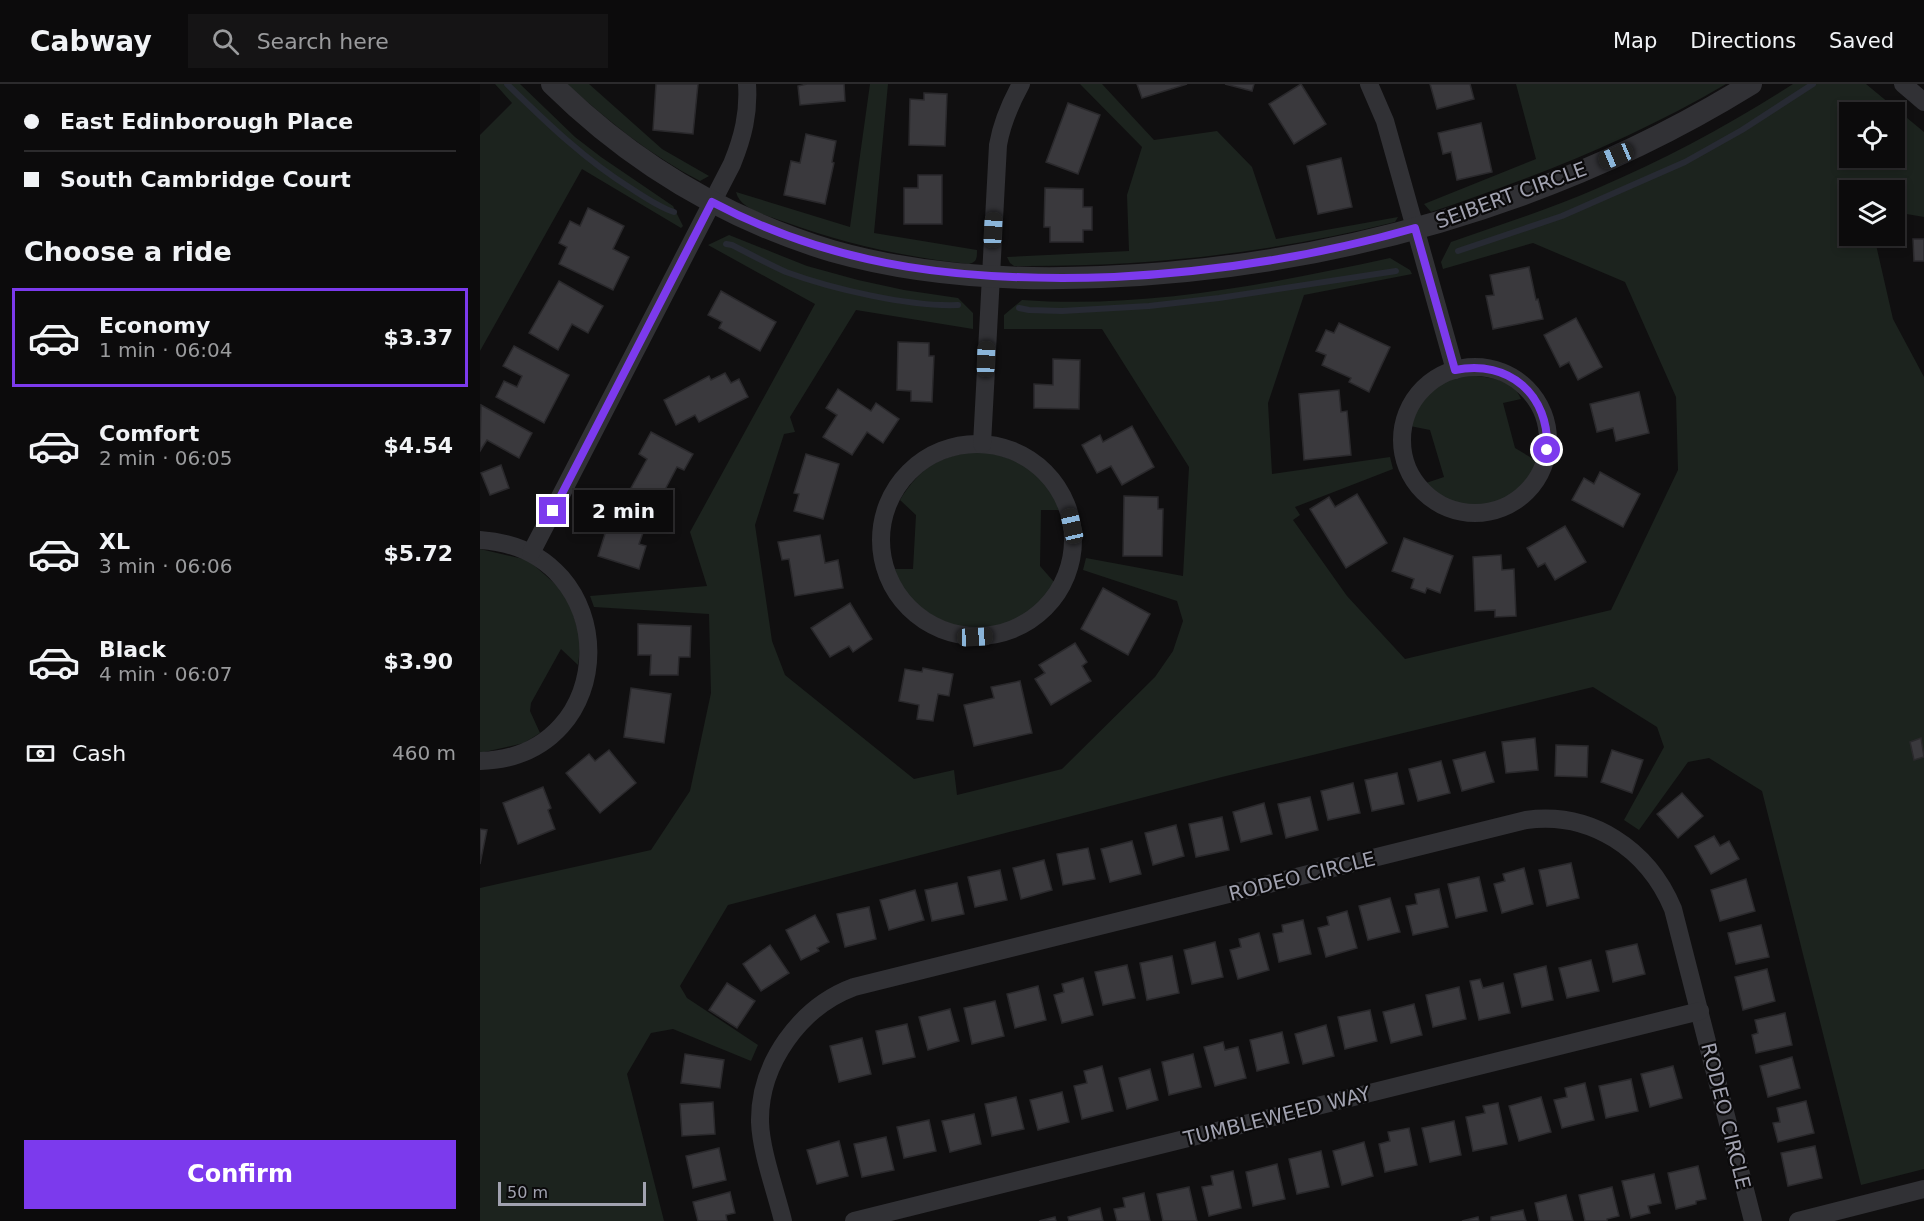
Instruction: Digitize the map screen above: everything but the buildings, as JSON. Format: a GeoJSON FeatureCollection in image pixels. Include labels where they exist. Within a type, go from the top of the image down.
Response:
{"type":"FeatureCollection","features":[{"type":"Feature","properties":{"kind":"street","name":"SEIBERT CIRCLE"},"geometry":{"type":"LineString","coordinates":[[552,84],[579,110],[633,153],[699,196],[787,235],[854,257],[934,272],[990,277],[1085,278],[1194,271],[1311,253],[1415,228],[1510,199],[1581,171],[1662,134],[1751,84]]}},
{"type":"Feature","properties":{"kind":"street"},"geometry":{"type":"LineString","coordinates":[[531,553],[732,164],[742,136],[748,106],[747,84]]}},
{"type":"Feature","properties":{"kind":"street"},"geometry":{"type":"LineString","coordinates":[[982,444],[1000,131],[1009,106],[1021,84]]}},
{"type":"Feature","properties":{"kind":"street"},"geometry":{"type":"LineString","coordinates":[[1369,84],[1385,122],[1455,370]]}},
{"type":"Feature","properties":{"kind":"street"},"geometry":{"type":"LineString","coordinates":[[1903,84],[1924,102]]}},
{"type":"Feature","properties":{"kind":"street"},"geometry":{"type":"LineString","coordinates":[[1488,368],[1509,376],[1534,398],[1540,407],[1547,428],[1545,461],[1535,481],[1521,498],[1491,512],[1480,514],[1459,512],[1439,504],[1415,482],[1406,463],[1402,442],[1408,411],[1427,385],[1436,378],[1455,370],[1488,368]]}},
{"type":"Feature","properties":{"kind":"street"},"geometry":{"type":"LineString","coordinates":[[982,444],[1017,452],[1046,473],[1066,503],[1073,538],[1068,573],[1057,595],[1041,613],[1011,631],[975,637],[942,630],[913,612],[898,595],[888,575],[881,542],[886,509],[896,489],[910,471],[928,457],[949,448],[982,444]]}},
{"type":"Feature","properties":{"kind":"street"},"geometry":{"type":"LineString","coordinates":[[480,540],[505,543],[531,553],[562,578],[577,599],[582,611],[589,637],[590,657],[583,689],[571,713],[544,741],[508,758],[480,761]]}},
{"type":"Feature","properties":{"kind":"street","name":"RODEO CIRCLE"},"geometry":{"type":"LineString","coordinates":[[783,1221],[761,1131],[761,1109],[766,1083],[774,1061],[793,1032],[818,1007],[840,992],[1526,820],[1550,818],[1569,820],[1597,829],[1627,847],[1650,868],[1668,897],[1700,1011],[1753,1221]]}},
{"type":"Feature","properties":{"kind":"street","name":"TUMBLEWEED WAY"},"geometry":{"type":"LineString","coordinates":[[854,1221],[1700,1011]]}},
{"type":"Feature","properties":{"kind":"street"},"geometry":{"type":"LineString","coordinates":[[1798,1221],[1924,1190]]}},
{"type":"Feature","properties":{"kind":"shaded area"},"geometry":{"type":"Polygon","coordinates":[[[495,84],[520,84],[575,137],[673,206],[683,226],[681,228],[582,169],[480,351],[480,135],[512,103],[495,84]]]}},
{"type":"Feature","properties":{"kind":"shaded area"},"geometry":{"type":"Polygon","coordinates":[[[567,84],[589,84],[662,149],[709,176],[700,181],[647,149],[567,84]]]}},
{"type":"Feature","properties":{"kind":"shaded area"},"geometry":{"type":"Polygon","coordinates":[[[870,84],[888,84],[874,233],[977,250],[974,262],[969,264],[922,258],[853,243],[764,215],[749,208],[739,198],[736,192],[850,227],[870,84]]]}},
{"type":"Feature","properties":{"kind":"shaded area"},"geometry":{"type":"Polygon","coordinates":[[[1080,84],[1102,84],[1154,140],[1217,131],[1252,167],[1276,239],[1398,217],[1395,222],[1300,243],[1206,256],[1111,264],[1014,266],[1007,257],[1129,251],[1127,195],[1142,147],[1080,84]]]}},
{"type":"Feature","properties":{"kind":"shaded area"},"geometry":{"type":"Polygon","coordinates":[[[1516,84],[1726,84],[1619,140],[1545,171],[1431,212],[1424,204],[1536,159],[1516,84]]]}},
{"type":"Feature","properties":{"kind":"shaded area"},"geometry":{"type":"Polygon","coordinates":[[[1793,84],[1866,84],[1888,102],[1839,102],[1839,168],[1905,168],[1905,116],[1924,132],[1924,217],[1905,214],[1905,180],[1839,180],[1839,246],[1876,246],[1893,319],[1924,377],[1924,1169],[1861,1185],[1762,791],[1709,758],[1688,762],[1639,830],[1624,820],[1664,747],[1657,727],[1593,687],[1222,777],[728,905],[680,986],[687,998],[758,1045],[751,1061],[673,1029],[651,1033],[627,1074],[664,1221],[480,1221],[480,888],[651,850],[690,791],[711,693],[709,614],[594,607],[590,596],[707,586],[690,532],[815,304],[708,245],[729,235],[807,266],[904,290],[958,298],[973,313],[973,329],[856,310],[790,417],[795,432],[784,434],[755,525],[772,641],[785,675],[914,779],[954,770],[957,795],[1062,769],[1155,677],[1173,651],[1183,621],[1177,601],[1083,570],[1086,558],[1183,576],[1189,467],[1102,329],[1004,329],[1004,315],[1022,300],[1068,302],[1161,298],[1299,277],[1390,258],[1410,270],[1412,274],[1304,295],[1268,403],[1272,474],[1390,457],[1393,469],[1295,507],[1300,515],[1293,520],[1347,596],[1405,659],[1611,610],[1678,470],[1676,397],[1625,282],[1533,243],[1443,269],[1441,262],[1451,242],[1562,203],[1623,177],[1722,127],[1793,84]]]}},
{"type":"Feature","properties":{"kind":"shaded area"},"geometry":{"type":"Polygon","coordinates":[[[1464,375],[1505,382],[1517,392],[1521,399],[1503,403],[1515,448],[1535,460],[1536,465],[1522,485],[1511,495],[1490,505],[1454,504],[1433,492],[1426,483],[1444,477],[1430,430],[1410,426],[1423,399],[1445,382],[1464,375]]]}},
{"type":"Feature","properties":{"kind":"shaded area"},"geometry":{"type":"Polygon","coordinates":[[[978,451],[1004,457],[1029,468],[1048,486],[1059,510],[1041,510],[1040,566],[1054,582],[1052,588],[1038,605],[1023,616],[1007,624],[990,628],[955,625],[923,609],[902,588],[895,569],[913,569],[916,515],[900,500],[915,479],[932,465],[953,456],[978,451]]]}},
{"type":"Feature","properties":{"kind":"shaded area"},"geometry":{"type":"Polygon","coordinates":[[[480,549],[528,560],[561,589],[571,607],[581,641],[578,665],[561,649],[531,703],[530,711],[540,733],[524,743],[480,753],[480,549]]]}},
{"type":"Feature","properties":{"kind":"waterway"},"geometry":{"type":"LineString","coordinates":[[507,84],[552,127],[598,166],[647,199],[674,212]]}},
{"type":"Feature","properties":{"kind":"waterway"},"geometry":{"type":"LineString","coordinates":[[1458,251],[1562,216],[1685,162],[1742,130],[1813,84]]}},
{"type":"Feature","properties":{"kind":"waterway"},"geometry":{"type":"LineString","coordinates":[[726,244],[786,272],[826,285],[895,300],[958,305]]}},
{"type":"Feature","properties":{"kind":"waterway"},"geometry":{"type":"LineString","coordinates":[[1019,308],[1062,311],[1149,306],[1219,298],[1396,271]]}},
{"type":"Feature","properties":{"kind":"route"},"geometry":{"type":"LineString","coordinates":[[553,511],[712,202],[756,223],[854,257],[934,272],[976,276],[1085,278],[1203,270],[1311,253],[1415,228],[1455,370],[1488,368],[1509,376],[1527,389],[1544,417],[1548,439],[1547,450]]}}]}
